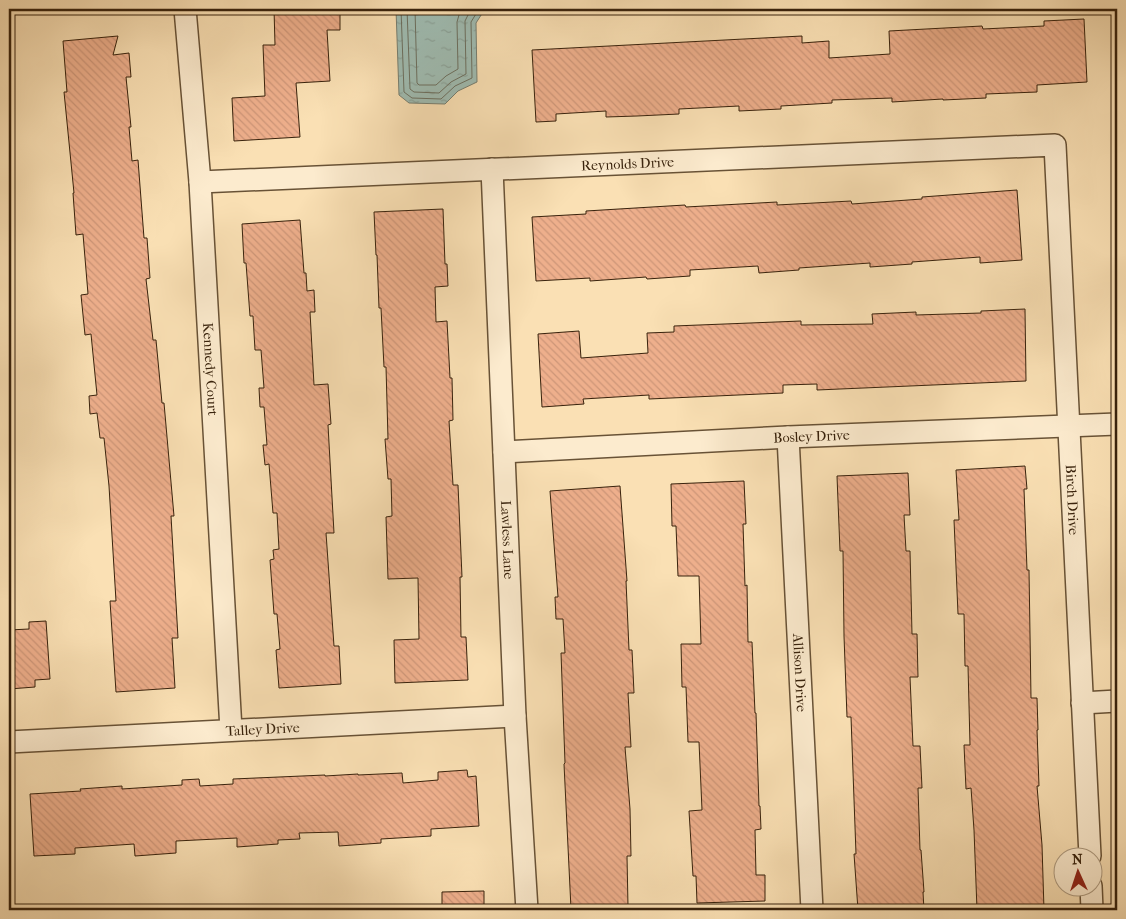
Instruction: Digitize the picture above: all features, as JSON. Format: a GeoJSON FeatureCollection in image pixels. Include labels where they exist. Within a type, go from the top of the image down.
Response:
{"type":"FeatureCollection","features":[{"type":"Feature","properties":{"kind":"street","name":"Kennedy Court"},"geometry":{"type":"LineString","coordinates":[[185,9],[200,182],[231,730]]}},
{"type":"Feature","properties":{"kind":"street","name":"Reynolds Drive"},"geometry":{"type":"LineString","coordinates":[[200,182],[1055,145]]}},
{"type":"Feature","properties":{"kind":"street","name":"Birch Drive"},"geometry":{"type":"LineString","coordinates":[[1055,145],[1089,846]]}},
{"type":"Feature","properties":{"kind":"street","name":"Lawless Lane"},"geometry":{"type":"LineString","coordinates":[[492,169],[515,716],[527,910]]}},
{"type":"Feature","properties":{"kind":"street","name":"Bosley Drive"},"geometry":{"type":"LineString","coordinates":[[504,452],[788,437],[1117,424]]}},
{"type":"Feature","properties":{"kind":"street","name":"Allison Drive"},"geometry":{"type":"LineString","coordinates":[[788,437],[812,910]]}},
{"type":"Feature","properties":{"kind":"street"},"geometry":{"type":"LineString","coordinates":[[1082,702],[1117,701]]}},
{"type":"Feature","properties":{"kind":"street","name":"Talley Drive"},"geometry":{"type":"LineString","coordinates":[[9,742],[515,716]]}},
{"type":"Feature","properties":{"kind":"street"},"geometry":{"type":"LineString","coordinates":[[1091,896],[1092,910]]}},
{"type":"Feature","properties":{"kind":"water"},"geometry":{"type":"Polygon","coordinates":[[[396,9],[485,9],[476,23],[477,82],[458,91],[445,104],[409,103],[399,95],[396,9]]]}},
{"type":"Feature","properties":{"kind":"building"},"geometry":{"type":"Polygon","coordinates":[[[274,9],[332,9],[332,13],[340,13],[340,30],[327,30],[330,81],[296,83],[300,137],[234,141],[232,98],[265,96],[263,45],[275,45],[274,9]]]}},
{"type":"Feature","properties":{"kind":"building"},"geometry":{"type":"Polygon","coordinates":[[[1084,19],[1087,82],[1037,85],[1037,92],[986,94],[986,98],[892,102],[892,98],[832,100],[832,103],[781,106],[781,109],[739,111],[739,106],[679,109],[679,114],[637,116],[606,117],[606,111],[556,114],[556,121],[536,122],[532,50],[802,36],[802,43],[829,41],[829,58],[890,54],[889,31],[982,26],[983,29],[1044,26],[1044,21],[1084,19]]]}},
{"type":"Feature","properties":{"kind":"building"},"geometry":{"type":"Polygon","coordinates":[[[118,36],[113,55],[129,53],[131,77],[126,77],[132,161],[138,160],[144,238],[147,238],[150,278],[146,279],[153,340],[156,340],[162,403],[164,403],[174,516],[171,516],[178,638],[172,638],[175,688],[116,692],[110,601],[116,601],[109,486],[104,438],[100,438],[97,413],[90,414],[89,396],[97,395],[91,334],[85,335],[81,295],[88,294],[83,234],[76,235],[74,193],[64,92],[67,92],[63,41],[118,36]]]}},
{"type":"Feature","properties":{"kind":"building"},"geometry":{"type":"Polygon","coordinates":[[[1017,190],[1022,260],[980,263],[980,257],[870,267],[870,263],[799,268],[799,270],[759,273],[758,266],[690,270],[690,276],[647,279],[646,277],[590,281],[590,278],[536,281],[532,217],[586,214],[586,211],[685,205],[686,207],[777,202],[777,205],[851,201],[852,204],[1017,190]]]}},
{"type":"Feature","properties":{"kind":"building"},"geometry":{"type":"Polygon","coordinates":[[[443,209],[445,264],[447,264],[448,286],[435,287],[436,322],[447,321],[450,378],[452,378],[453,420],[449,421],[453,485],[458,485],[462,577],[460,577],[461,637],[466,637],[468,680],[395,683],[394,640],[419,639],[418,578],[388,579],[386,517],[392,516],[391,479],[388,479],[385,439],[388,439],[386,367],[384,367],[381,308],[379,308],[374,212],[443,209]]]}},
{"type":"Feature","properties":{"kind":"building"},"geometry":{"type":"Polygon","coordinates":[[[300,220],[307,291],[314,290],[315,312],[310,312],[314,385],[328,384],[331,424],[328,425],[334,533],[326,533],[334,646],[339,646],[341,684],[279,688],[276,650],[280,649],[277,614],[274,614],[270,560],[274,559],[273,550],[279,549],[277,513],[273,513],[269,464],[265,465],[263,445],[267,445],[264,407],[260,407],[259,388],[264,388],[261,350],[255,350],[253,316],[250,316],[246,263],[244,263],[242,224],[300,220]]]}},
{"type":"Feature","properties":{"kind":"building"},"geometry":{"type":"Polygon","coordinates":[[[1025,309],[1026,381],[817,390],[817,384],[783,385],[783,393],[649,399],[649,395],[583,399],[584,404],[542,407],[538,334],[579,331],[581,358],[648,353],[647,333],[674,332],[674,326],[801,321],[801,325],[873,324],[872,314],[916,312],[916,315],[981,313],[981,311],[1025,309]]]}},
{"type":"Feature","properties":{"kind":"building"},"geometry":{"type":"Polygon","coordinates":[[[1025,466],[1027,489],[1024,489],[1027,570],[1029,570],[1031,698],[1037,698],[1039,786],[1037,786],[1042,845],[1044,910],[977,910],[971,788],[966,789],[964,745],[970,745],[968,666],[965,666],[964,614],[958,614],[954,520],[959,520],[956,470],[1025,466]]]}},
{"type":"Feature","properties":{"kind":"building"},"geometry":{"type":"Polygon","coordinates":[[[908,473],[910,515],[904,515],[906,551],[910,551],[912,634],[917,634],[918,677],[910,677],[913,746],[920,746],[922,788],[918,788],[924,910],[858,910],[854,854],[856,854],[851,717],[847,717],[843,551],[840,551],[837,476],[908,473]]]}},
{"type":"Feature","properties":{"kind":"building"},"geometry":{"type":"Polygon","coordinates":[[[744,481],[746,524],[743,524],[745,586],[747,585],[748,642],[752,642],[761,829],[755,830],[756,875],[765,875],[765,901],[697,903],[696,876],[693,876],[689,811],[702,810],[699,742],[688,742],[686,687],[682,687],[681,644],[701,644],[699,576],[678,576],[676,526],[672,526],[671,484],[744,481]]]}},
{"type":"Feature","properties":{"kind":"building"},"geometry":{"type":"Polygon","coordinates":[[[620,486],[627,581],[629,650],[632,650],[634,693],[628,693],[631,747],[625,747],[630,809],[631,856],[627,856],[628,907],[571,909],[561,653],[565,653],[563,619],[556,619],[555,597],[558,597],[550,491],[620,486]]]}},
{"type":"Feature","properties":{"kind":"building"},"geometry":{"type":"Polygon","coordinates":[[[46,621],[50,679],[35,680],[35,687],[9,689],[9,630],[29,629],[29,622],[46,621]]]}},
{"type":"Feature","properties":{"kind":"building"},"geometry":{"type":"Polygon","coordinates":[[[467,770],[468,777],[476,776],[479,826],[431,829],[431,836],[381,839],[381,843],[339,846],[338,832],[299,833],[300,839],[278,840],[278,844],[237,847],[237,838],[176,841],[176,853],[135,856],[134,844],[75,848],[75,854],[34,856],[30,794],[122,786],[122,789],[182,785],[182,780],[199,779],[200,786],[233,784],[233,779],[358,774],[402,773],[403,783],[438,780],[438,772],[467,770]]]}},
{"type":"Feature","properties":{"kind":"building"},"geometry":{"type":"Polygon","coordinates":[[[484,891],[484,910],[442,910],[442,892],[484,891]]]}}]}
